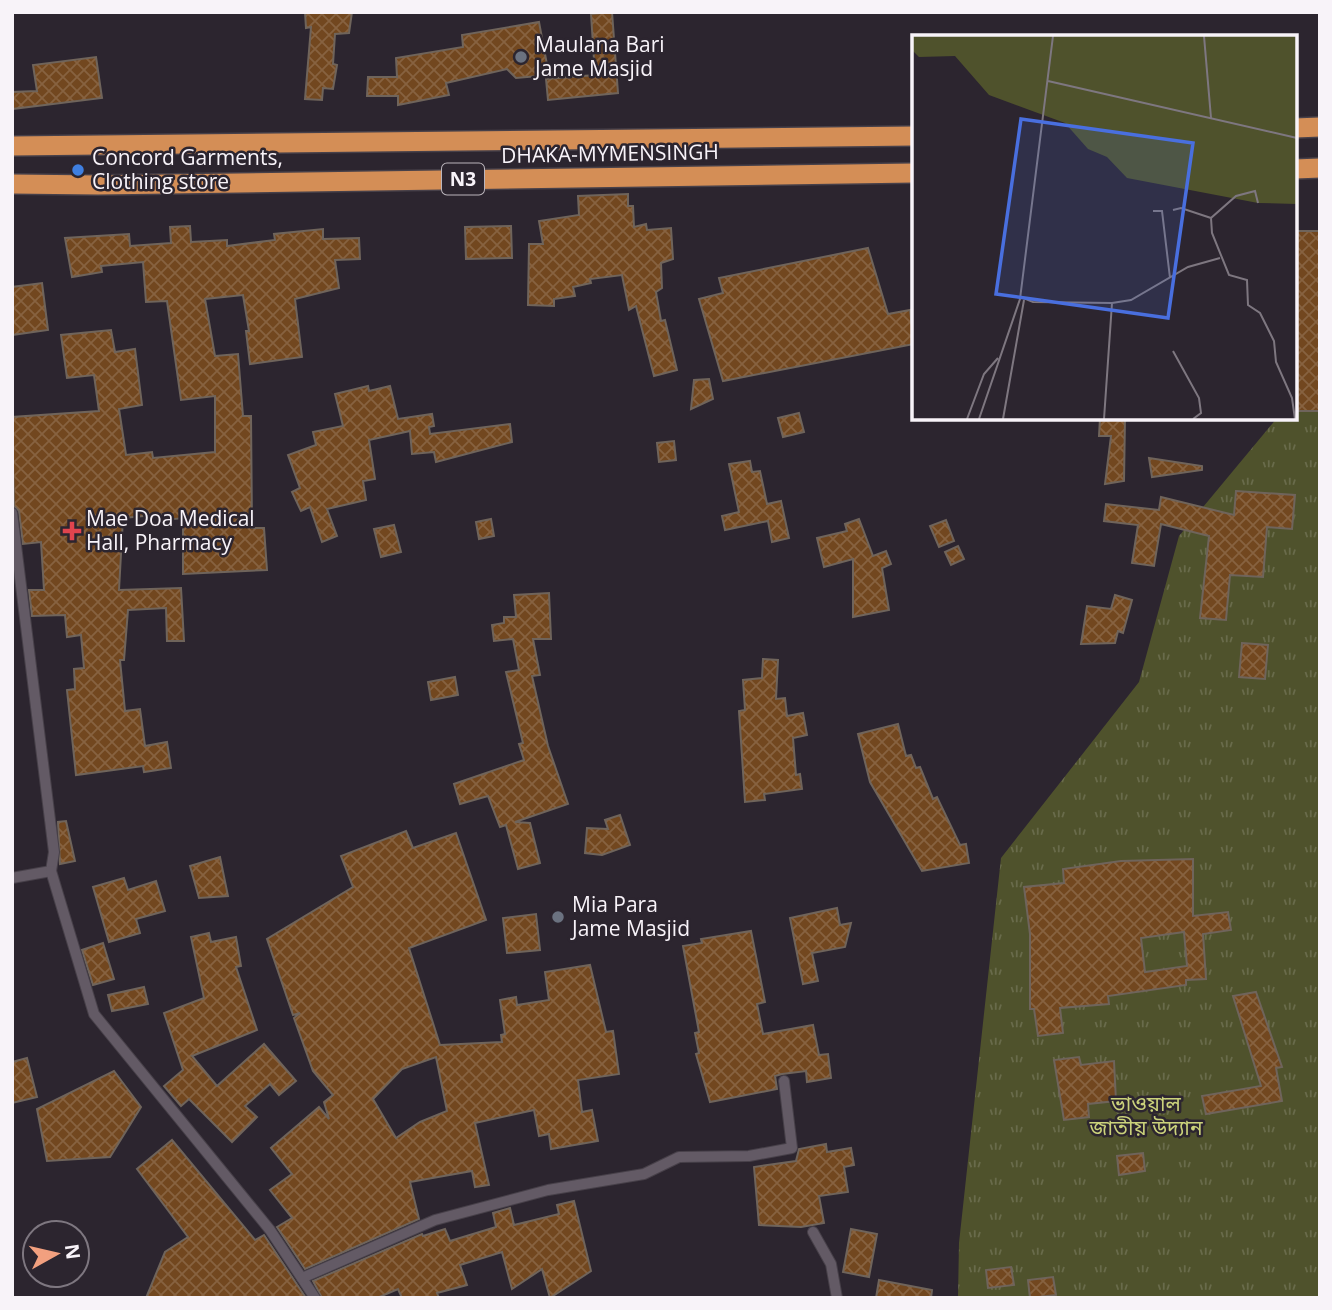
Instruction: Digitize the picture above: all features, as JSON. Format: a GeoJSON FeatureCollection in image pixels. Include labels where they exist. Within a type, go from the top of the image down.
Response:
{"type":"FeatureCollection","features":[{"type":"Feature","properties":{"kind":"highway"},"geometry":{"type":"LineString","coordinates":[[1297,128],[1320,127]]}},
{"type":"Feature","properties":{"kind":"highway","name":"DHAKA-MYMENSINGH"},"geometry":{"type":"LineString","coordinates":[[12,146],[912,136]]}},
{"type":"Feature","properties":{"kind":"highway"},"geometry":{"type":"LineString","coordinates":[[1297,169],[1320,168]]}},
{"type":"Feature","properties":{"kind":"highway","name":"DHAKA-MYMENSINGH"},"geometry":{"type":"LineString","coordinates":[[12,184],[912,173]]}},
{"type":"Feature","properties":{"kind":"lane"},"geometry":{"type":"LineString","coordinates":[[12,513],[54,852],[51,871],[94,1014],[270,1230],[315,1298]]}},
{"type":"Feature","properties":{"kind":"lane"},"geometry":{"type":"LineString","coordinates":[[12,878],[51,871]]}},
{"type":"Feature","properties":{"kind":"lane"},"geometry":{"type":"LineString","coordinates":[[302,1278],[435,1220],[548,1190],[644,1174],[679,1157],[749,1156],[792,1148],[784,1081]]}},
{"type":"Feature","properties":{"kind":"lane"},"geometry":{"type":"LineString","coordinates":[[813,1231],[831,1264],[837,1298]]}},
{"type":"Feature","properties":{"kind":"green space","name":"ভাওয়াল জাতীয় উদ্যান"},"geometry":{"type":"Polygon","coordinates":[[[1320,367],[1320,1298],[958,1298],[959,1243],[1001,858],[1139,682],[1179,536],[1275,420],[1297,420],[1297,394],[1320,367]]]}},
{"type":"Feature","properties":{"kind":"building"},"geometry":{"type":"Polygon","coordinates":[[[305,12],[352,12],[349,33],[335,34],[333,64],[337,65],[333,89],[323,88],[322,100],[305,99],[311,27],[306,28],[305,12]]]}},
{"type":"Feature","properties":{"kind":"building"},"geometry":{"type":"Polygon","coordinates":[[[612,12],[618,93],[548,100],[546,79],[595,75],[591,14],[612,12]]]}},
{"type":"Feature","properties":{"kind":"building"},"geometry":{"type":"Polygon","coordinates":[[[539,22],[549,75],[516,78],[507,69],[446,83],[449,95],[398,105],[398,96],[367,96],[368,77],[397,77],[396,58],[463,47],[462,35],[539,22]]]}},
{"type":"Feature","properties":{"kind":"building"},"geometry":{"type":"Polygon","coordinates":[[[96,57],[102,98],[12,109],[12,92],[37,91],[33,65],[96,57]]]}},
{"type":"Feature","properties":{"kind":"building"},"geometry":{"type":"Polygon","coordinates":[[[628,194],[628,206],[633,206],[634,227],[646,224],[647,230],[671,228],[673,259],[661,263],[662,288],[656,292],[661,321],[665,320],[677,370],[654,376],[636,306],[629,310],[622,275],[590,279],[591,283],[573,287],[575,296],[554,299],[554,306],[528,305],[529,244],[543,244],[539,221],[579,215],[578,196],[628,194]]]}},
{"type":"Feature","properties":{"kind":"building"},"geometry":{"type":"Polygon","coordinates":[[[190,226],[191,242],[227,240],[227,246],[275,240],[274,234],[323,229],[323,239],[359,238],[360,259],[335,260],[339,288],[295,299],[302,357],[250,364],[246,331],[249,331],[243,295],[205,299],[215,356],[238,354],[243,416],[251,416],[252,528],[264,528],[267,570],[183,574],[183,518],[165,520],[165,514],[123,518],[119,590],[181,588],[184,641],[167,641],[166,608],[128,610],[124,660],[120,660],[125,711],[140,709],[145,746],[167,742],[171,768],[144,772],[143,766],[76,775],[67,690],[75,689],[74,669],[84,668],[81,635],[67,637],[65,615],[32,616],[29,590],[44,590],[41,542],[23,544],[19,511],[14,506],[12,417],[99,411],[94,375],[67,378],[61,335],[111,330],[115,352],[135,349],[142,405],[119,409],[126,455],[152,452],[153,458],[215,452],[215,396],[181,400],[167,301],[146,302],[143,262],[101,266],[102,272],[72,277],[65,238],[129,234],[130,246],[171,243],[170,227],[190,226]]]}},
{"type":"Feature","properties":{"kind":"building"},"geometry":{"type":"Polygon","coordinates":[[[511,226],[512,258],[466,259],[465,227],[511,226]]]}},
{"type":"Feature","properties":{"kind":"building"},"geometry":{"type":"Polygon","coordinates":[[[1297,231],[1320,231],[1319,411],[1297,411],[1297,231]]]}},
{"type":"Feature","properties":{"kind":"building"},"geometry":{"type":"Polygon","coordinates":[[[868,248],[888,314],[910,310],[912,344],[723,381],[699,299],[723,293],[719,278],[868,248]]]}},
{"type":"Feature","properties":{"kind":"building"},"geometry":{"type":"Polygon","coordinates":[[[42,283],[48,330],[12,335],[12,287],[42,283]]]}},
{"type":"Feature","properties":{"kind":"building"},"geometry":{"type":"Polygon","coordinates":[[[709,379],[713,399],[691,409],[694,380],[709,379]]]}},
{"type":"Feature","properties":{"kind":"building"},"geometry":{"type":"Polygon","coordinates":[[[368,386],[369,391],[390,386],[398,419],[432,414],[434,426],[429,427],[430,434],[510,424],[512,442],[436,462],[434,452],[412,454],[410,431],[369,440],[375,479],[363,481],[366,500],[327,509],[337,536],[322,542],[310,507],[301,511],[292,492],[300,488],[288,455],[316,445],[313,432],[343,426],[335,394],[368,386]]]}},
{"type":"Feature","properties":{"kind":"building"},"geometry":{"type":"Polygon","coordinates":[[[799,413],[804,432],[783,437],[778,418],[799,413]]]}},
{"type":"Feature","properties":{"kind":"building"},"geometry":{"type":"Polygon","coordinates":[[[1100,420],[1125,420],[1124,481],[1105,484],[1111,436],[1099,436],[1100,420]]]}},
{"type":"Feature","properties":{"kind":"building"},"geometry":{"type":"Polygon","coordinates":[[[674,441],[676,460],[659,462],[657,443],[674,441]]]}},
{"type":"Feature","properties":{"kind":"building"},"geometry":{"type":"Polygon","coordinates":[[[1149,458],[1202,466],[1202,470],[1152,477],[1149,458]]]}},
{"type":"Feature","properties":{"kind":"building"},"geometry":{"type":"Polygon","coordinates":[[[750,461],[752,472],[760,471],[767,504],[781,501],[789,538],[772,542],[768,521],[725,530],[722,516],[739,512],[729,464],[750,461]]]}},
{"type":"Feature","properties":{"kind":"building"},"geometry":{"type":"Polygon","coordinates":[[[1236,491],[1295,495],[1292,529],[1267,527],[1263,577],[1230,575],[1226,620],[1200,618],[1209,536],[1161,524],[1154,566],[1132,563],[1138,525],[1104,521],[1106,504],[1159,510],[1161,497],[1234,515],[1236,491]]]}},
{"type":"Feature","properties":{"kind":"building"},"geometry":{"type":"Polygon","coordinates":[[[491,519],[494,536],[479,539],[476,522],[491,519]]]}},
{"type":"Feature","properties":{"kind":"building"},"geometry":{"type":"Polygon","coordinates":[[[859,519],[873,556],[886,551],[891,564],[882,568],[889,610],[853,617],[853,559],[824,567],[817,538],[847,531],[845,524],[859,519]]]}},
{"type":"Feature","properties":{"kind":"building"},"geometry":{"type":"Polygon","coordinates":[[[946,520],[954,541],[939,547],[930,526],[946,520]]]}},
{"type":"Feature","properties":{"kind":"building"},"geometry":{"type":"Polygon","coordinates":[[[394,525],[401,552],[381,557],[374,529],[394,525]]]}},
{"type":"Feature","properties":{"kind":"building"},"geometry":{"type":"Polygon","coordinates":[[[958,546],[964,559],[951,565],[945,552],[958,546]]]}},
{"type":"Feature","properties":{"kind":"building"},"geometry":{"type":"Polygon","coordinates":[[[549,593],[551,639],[533,639],[540,675],[532,676],[548,746],[568,804],[515,822],[530,823],[540,863],[518,869],[506,825],[500,827],[488,796],[460,804],[454,784],[524,760],[519,744],[523,743],[506,672],[519,670],[513,639],[494,641],[492,625],[504,623],[504,617],[516,617],[514,595],[549,593]]]}},
{"type":"Feature","properties":{"kind":"building"},"geometry":{"type":"Polygon","coordinates":[[[1115,595],[1132,600],[1123,633],[1118,631],[1115,643],[1081,644],[1087,606],[1111,609],[1115,595]]]}},
{"type":"Feature","properties":{"kind":"building"},"geometry":{"type":"Polygon","coordinates":[[[1242,643],[1268,645],[1265,679],[1239,677],[1242,643]]]}},
{"type":"Feature","properties":{"kind":"building"},"geometry":{"type":"Polygon","coordinates":[[[763,659],[778,660],[776,699],[785,698],[787,716],[803,713],[807,735],[793,738],[796,775],[800,774],[802,789],[764,794],[765,800],[745,802],[739,711],[745,710],[743,680],[762,678],[763,659]]]}},
{"type":"Feature","properties":{"kind":"building"},"geometry":{"type":"Polygon","coordinates":[[[455,677],[458,695],[431,700],[428,682],[455,677]]]}},
{"type":"Feature","properties":{"kind":"building"},"geometry":{"type":"Polygon","coordinates":[[[898,724],[906,756],[911,755],[916,768],[920,767],[933,799],[937,797],[960,845],[966,844],[969,863],[922,871],[870,782],[858,734],[898,724]]]}},
{"type":"Feature","properties":{"kind":"building"},"geometry":{"type":"Polygon","coordinates":[[[620,815],[630,845],[602,855],[585,853],[587,828],[608,829],[605,820],[620,815]]]}},
{"type":"Feature","properties":{"kind":"building"},"geometry":{"type":"Polygon","coordinates":[[[66,821],[75,861],[60,864],[58,822],[66,821]]]}},
{"type":"Feature","properties":{"kind":"building"},"geometry":{"type":"Polygon","coordinates":[[[406,831],[413,848],[456,833],[486,920],[409,948],[440,1045],[502,1042],[501,1035],[505,1034],[500,1000],[516,997],[517,1005],[549,1000],[545,972],[590,965],[606,1032],[613,1031],[619,1074],[578,1080],[582,1112],[592,1110],[598,1141],[551,1149],[549,1134],[539,1136],[534,1110],[475,1123],[489,1185],[475,1187],[472,1171],[410,1182],[419,1219],[305,1269],[277,1227],[292,1218],[270,1190],[292,1174],[271,1148],[319,1107],[329,1119],[324,1102],[333,1095],[313,1071],[294,1018],[300,1013],[293,1015],[267,939],[353,887],[341,856],[406,831]],[[436,1057],[402,1069],[373,1099],[396,1138],[420,1122],[447,1111],[436,1057]]]}},
{"type":"Feature","properties":{"kind":"building"},"geometry":{"type":"Polygon","coordinates":[[[220,857],[228,896],[199,898],[190,866],[220,857]]]}},
{"type":"Feature","properties":{"kind":"building"},"geometry":{"type":"Polygon","coordinates":[[[1193,859],[1193,916],[1228,912],[1231,930],[1203,934],[1206,979],[1186,980],[1186,985],[1108,996],[1109,1004],[1060,1008],[1063,1033],[1038,1036],[1034,1009],[1030,1009],[1030,934],[1024,887],[1064,883],[1063,869],[1121,861],[1193,859]],[[1184,932],[1141,938],[1145,972],[1187,966],[1184,932]]]}},
{"type":"Feature","properties":{"kind":"building"},"geometry":{"type":"Polygon","coordinates":[[[124,878],[128,890],[156,881],[165,911],[136,919],[140,933],[109,942],[93,887],[124,878]]]}},
{"type":"Feature","properties":{"kind":"building"},"geometry":{"type":"Polygon","coordinates":[[[837,908],[840,925],[851,923],[845,947],[812,953],[818,981],[803,984],[790,918],[837,908]]]}},
{"type":"Feature","properties":{"kind":"building"},"geometry":{"type":"Polygon","coordinates":[[[536,914],[540,950],[507,953],[503,918],[536,914]]]}},
{"type":"Feature","properties":{"kind":"building"},"geometry":{"type":"Polygon","coordinates":[[[751,931],[765,1002],[757,1004],[763,1034],[813,1025],[819,1055],[828,1054],[831,1078],[807,1082],[806,1071],[782,1074],[775,1076],[777,1089],[710,1102],[696,1054],[699,1053],[695,1033],[699,1032],[683,946],[702,943],[701,939],[751,931]]]}},
{"type":"Feature","properties":{"kind":"building"},"geometry":{"type":"Polygon","coordinates":[[[209,933],[211,942],[236,937],[241,966],[236,967],[257,1030],[192,1056],[217,1086],[264,1044],[296,1081],[279,1095],[270,1084],[245,1106],[257,1117],[232,1142],[189,1099],[181,1106],[164,1086],[183,1070],[164,1013],[204,998],[191,937],[209,933]]]}},
{"type":"Feature","properties":{"kind":"building"},"geometry":{"type":"Polygon","coordinates":[[[103,943],[114,979],[93,985],[82,950],[103,943]]]}},
{"type":"Feature","properties":{"kind":"building"},"geometry":{"type":"Polygon","coordinates":[[[144,987],[148,1004],[112,1011],[108,995],[144,987]]]}},
{"type":"Feature","properties":{"kind":"building"},"geometry":{"type":"Polygon","coordinates":[[[1256,992],[1282,1067],[1276,1068],[1282,1101],[1206,1114],[1202,1096],[1261,1086],[1233,996],[1256,992]]]}},
{"type":"Feature","properties":{"kind":"building"},"geometry":{"type":"Polygon","coordinates":[[[1079,1057],[1081,1065],[1114,1061],[1116,1101],[1088,1104],[1089,1117],[1064,1120],[1054,1060],[1079,1057]]]}},
{"type":"Feature","properties":{"kind":"building"},"geometry":{"type":"Polygon","coordinates":[[[27,1058],[37,1097],[12,1103],[12,1062],[27,1058]]]}},
{"type":"Feature","properties":{"kind":"building"},"geometry":{"type":"Polygon","coordinates":[[[114,1071],[141,1107],[110,1157],[47,1161],[37,1109],[114,1071]]]}},
{"type":"Feature","properties":{"kind":"building"},"geometry":{"type":"Polygon","coordinates":[[[172,1140],[255,1240],[264,1235],[306,1298],[146,1298],[165,1252],[188,1237],[137,1169],[172,1140]]]}},
{"type":"Feature","properties":{"kind":"building"},"geometry":{"type":"Polygon","coordinates":[[[826,1144],[827,1152],[851,1148],[854,1165],[844,1167],[848,1192],[819,1196],[824,1223],[801,1227],[759,1225],[754,1167],[796,1161],[799,1149],[826,1144]]]}},
{"type":"Feature","properties":{"kind":"building"},"geometry":{"type":"Polygon","coordinates":[[[1143,1153],[1145,1171],[1119,1175],[1117,1156],[1143,1153]]]}},
{"type":"Feature","properties":{"kind":"building"},"geometry":{"type":"Polygon","coordinates":[[[574,1201],[591,1271],[550,1298],[542,1269],[512,1289],[502,1252],[460,1265],[467,1285],[437,1293],[439,1298],[402,1298],[398,1289],[377,1298],[322,1298],[313,1281],[422,1234],[423,1236],[445,1229],[450,1241],[496,1227],[493,1213],[510,1208],[514,1225],[559,1214],[557,1205],[574,1201]]]}},
{"type":"Feature","properties":{"kind":"building"},"geometry":{"type":"Polygon","coordinates":[[[851,1229],[877,1234],[869,1277],[843,1272],[851,1229]]]}},
{"type":"Feature","properties":{"kind":"building"},"geometry":{"type":"Polygon","coordinates":[[[1011,1267],[1014,1285],[988,1288],[986,1270],[1011,1267]]]}},
{"type":"Feature","properties":{"kind":"building"},"geometry":{"type":"Polygon","coordinates":[[[1053,1277],[1056,1295],[1030,1298],[1028,1280],[1053,1277]]]}},
{"type":"Feature","properties":{"kind":"building"},"geometry":{"type":"Polygon","coordinates":[[[879,1280],[932,1290],[931,1298],[876,1298],[879,1280]]]}},
{"type":"Feature","properties":{"kind":"place","name":"Maulana Bari Jame Masjid"},"geometry":{"type":"Point","coordinates":[521,57]}},
{"type":"Feature","properties":{"kind":"place","name":"Concord Garments, Clothing store"},"geometry":{"type":"Point","coordinates":[78,170]}},
{"type":"Feature","properties":{"kind":"place","name":"Mae Doa Medical Hall, Pharmacy"},"geometry":{"type":"Point","coordinates":[72,531]}},
{"type":"Feature","properties":{"kind":"place","name":"Mia Para Jame Masjid"},"geometry":{"type":"Point","coordinates":[558,917]}}]}
